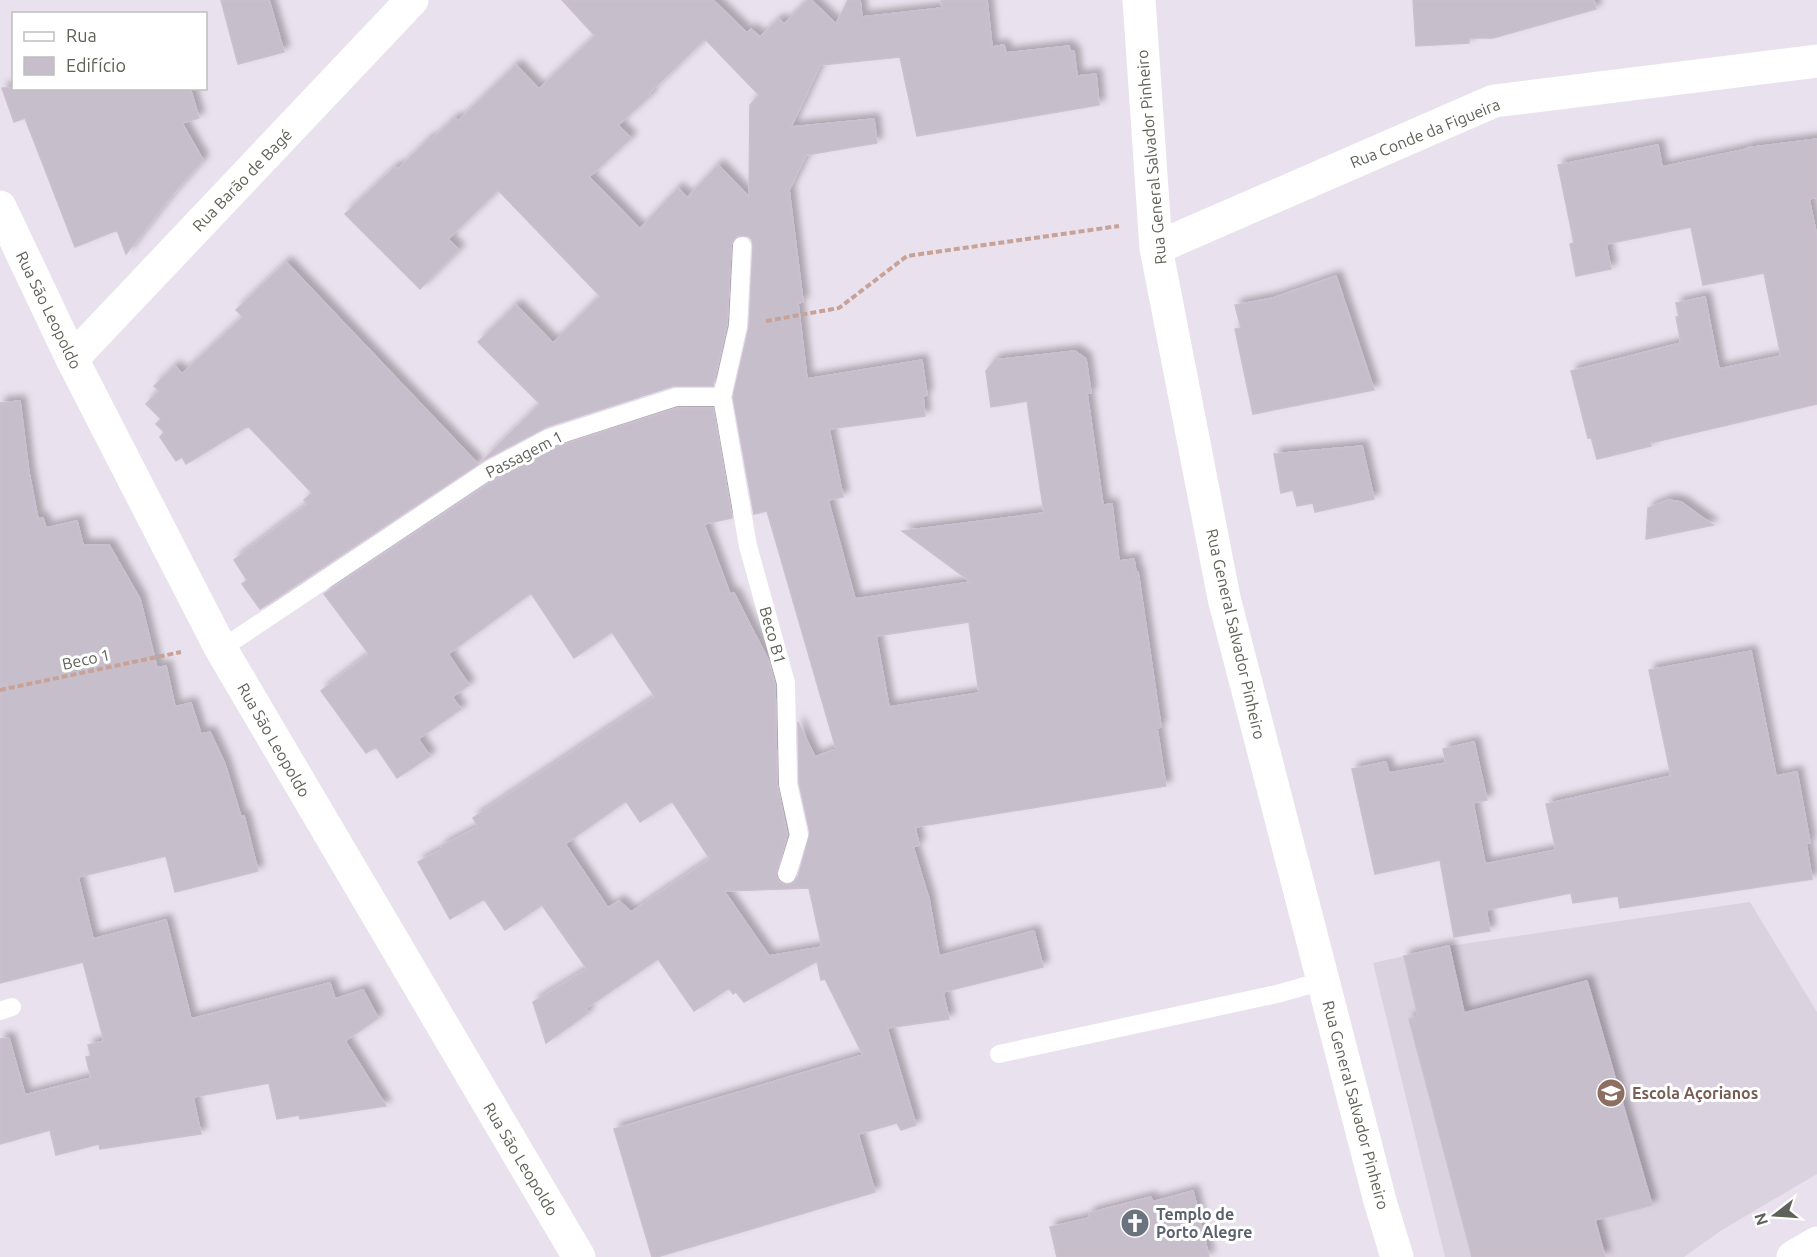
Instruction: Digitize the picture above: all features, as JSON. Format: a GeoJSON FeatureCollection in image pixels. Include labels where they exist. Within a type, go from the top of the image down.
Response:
{"type":"FeatureCollection","features":[{"type":"Feature","properties":{"kind":"street","name":"Rua Barão de Bagé"},"geometry":{"type":"LineString","coordinates":[[72,359],[411,0]]}},
{"type":"Feature","properties":{"kind":"street","name":"Rua General Salvador Pinheiro"},"geometry":{"type":"LineString","coordinates":[[1139,0],[1156,235],[1224,598],[1380,1201],[1397,1257]]}},
{"type":"Feature","properties":{"kind":"street","name":"Rua Conde da Figueira"},"geometry":{"type":"LineString","coordinates":[[1156,235],[1494,101],[1817,61]]}},
{"type":"Feature","properties":{"kind":"street","name":"Rua São Leopoldo"},"geometry":{"type":"LineString","coordinates":[[0,207],[72,359],[221,649],[579,1257]]}},
{"type":"Feature","properties":{"kind":"street"},"geometry":{"type":"LineString","coordinates":[[1793,1257],[1817,1243]]}},
{"type":"Feature","properties":{"kind":"lane"},"geometry":{"type":"LineString","coordinates":[[722,397],[738,326],[742,246]]}},
{"type":"Feature","properties":{"kind":"lane","name":"Passagem 1"},"geometry":{"type":"LineString","coordinates":[[221,649],[489,470],[549,438],[676,397],[722,397]]}},
{"type":"Feature","properties":{"kind":"lane","name":"Beco B1"},"geometry":{"type":"LineString","coordinates":[[722,397],[748,546],[786,683],[788,784],[799,835],[788,874]]}},
{"type":"Feature","properties":{"kind":"lane"},"geometry":{"type":"LineString","coordinates":[[999,1054],[1277,994],[1323,981]]}},
{"type":"Feature","properties":{"kind":"path"},"geometry":{"type":"LineString","coordinates":[[738,326],[839,308],[907,256],[1156,235]]}},
{"type":"Feature","properties":{"kind":"path","name":"Beco 1"},"geometry":{"type":"LineString","coordinates":[[0,690],[177,652]]}},
{"type":"Feature","properties":{"kind":"shaded area","name":"Escola Açorianos"},"geometry":{"type":"Polygon","coordinates":[[[1750,902],[1817,1012],[1817,1174],[1722,1230],[1684,1257],[1445,1257],[1373,963],[1449,946],[1750,902]]]}},
{"type":"Feature","properties":{"kind":"building"},"geometry":{"type":"Polygon","coordinates":[[[221,0],[269,0],[284,52],[238,64],[221,0]]]}},
{"type":"Feature","properties":{"kind":"building"},"geometry":{"type":"Polygon","coordinates":[[[562,0],[713,0],[747,33],[751,29],[760,37],[779,19],[784,24],[808,0],[811,0],[836,24],[848,0],[860,0],[862,17],[942,8],[941,0],[987,0],[992,47],[1004,45],[1006,53],[1069,46],[1070,51],[1074,51],[1077,76],[1096,74],[1099,105],[917,136],[900,57],[820,65],[791,127],[874,119],[877,143],[806,155],[789,190],[803,302],[798,303],[807,379],[922,360],[927,395],[923,396],[925,416],[829,429],[843,497],[828,500],[855,599],[971,582],[902,531],[1044,513],[1027,401],[991,407],[986,371],[995,360],[1075,351],[1086,359],[1091,393],[1087,393],[1103,505],[1112,504],[1119,561],[1134,559],[1136,572],[1138,572],[1161,727],[1157,728],[1166,786],[915,827],[919,845],[913,847],[929,899],[939,956],[1034,931],[1043,967],[943,992],[949,1019],[887,1028],[916,1125],[901,1130],[897,1123],[858,1134],[875,1192],[657,1257],[652,1257],[614,1129],[863,1055],[825,979],[821,980],[817,961],[744,1002],[736,992],[733,994],[729,988],[694,1011],[658,959],[585,1009],[588,1013],[546,1043],[533,1002],[587,969],[542,905],[505,930],[484,899],[450,919],[418,862],[442,849],[441,846],[478,827],[473,818],[655,697],[612,632],[574,658],[531,593],[448,654],[469,685],[452,697],[461,709],[418,739],[430,756],[397,778],[376,747],[366,753],[321,691],[369,654],[324,594],[495,480],[553,448],[678,408],[713,408],[732,518],[704,524],[730,594],[734,593],[769,662],[775,685],[777,784],[787,834],[776,876],[784,885],[794,883],[798,877],[810,833],[799,783],[798,722],[815,757],[836,749],[767,511],[754,514],[733,397],[749,327],[752,240],[748,236],[737,236],[731,245],[727,324],[713,386],[673,386],[546,427],[482,461],[540,404],[478,342],[516,305],[553,343],[600,296],[498,190],[448,239],[459,250],[420,289],[345,214],[429,139],[430,141],[455,118],[458,121],[516,65],[539,89],[595,36],[562,0]],[[705,39],[649,93],[651,95],[618,125],[631,138],[589,177],[640,229],[678,188],[687,198],[718,165],[749,197],[750,105],[759,95],[705,39]],[[969,622],[876,636],[889,707],[979,693],[969,622]],[[626,801],[565,844],[608,908],[619,901],[631,912],[710,859],[672,801],[640,822],[626,801]],[[809,888],[724,891],[769,956],[822,947],[809,888]]]}},
{"type":"Feature","properties":{"kind":"building"},"geometry":{"type":"Polygon","coordinates":[[[1413,0],[1594,0],[1596,9],[1493,38],[1469,38],[1469,43],[1416,46],[1413,0]]]}},
{"type":"Feature","properties":{"kind":"building"},"geometry":{"type":"Polygon","coordinates":[[[2,88],[12,88],[12,90],[191,90],[199,118],[182,123],[203,160],[171,196],[126,254],[117,230],[75,247],[25,118],[14,122],[2,88]]]}},
{"type":"Feature","properties":{"kind":"building"},"geometry":{"type":"Polygon","coordinates":[[[1817,139],[1817,197],[1809,199],[1817,237],[1817,404],[1650,443],[1651,446],[1597,459],[1591,437],[1588,438],[1571,371],[1681,343],[1676,303],[1705,297],[1719,369],[1781,356],[1764,273],[1703,285],[1691,227],[1606,244],[1611,269],[1576,276],[1570,244],[1574,243],[1558,165],[1658,145],[1662,167],[1747,148],[1817,139]]]}},
{"type":"Feature","properties":{"kind":"building"},"geometry":{"type":"Polygon","coordinates":[[[286,262],[478,464],[260,609],[242,584],[247,580],[234,560],[308,504],[304,500],[312,493],[248,426],[186,464],[182,457],[176,461],[160,437],[164,432],[156,424],[161,419],[146,404],[159,391],[154,386],[175,366],[182,374],[243,317],[236,310],[286,262]]]}},
{"type":"Feature","properties":{"kind":"building"},"geometry":{"type":"Polygon","coordinates":[[[1336,276],[1374,390],[1253,414],[1235,329],[1241,328],[1235,305],[1273,298],[1336,276]]]}},
{"type":"Feature","properties":{"kind":"building"},"geometry":{"type":"Polygon","coordinates":[[[20,401],[29,473],[38,519],[43,518],[46,528],[77,521],[83,545],[109,545],[140,599],[157,668],[166,666],[175,707],[191,703],[201,734],[210,732],[225,764],[241,817],[244,816],[258,871],[175,892],[166,856],[78,877],[93,939],[166,920],[191,1019],[330,983],[335,999],[363,990],[378,1018],[345,1041],[386,1106],[300,1119],[299,1115],[277,1119],[269,1083],[193,1097],[201,1134],[100,1149],[99,1144],[56,1155],[50,1130],[0,1144],[0,1039],[9,1038],[25,1095],[91,1078],[86,1057],[91,1056],[88,1045],[104,1041],[83,962],[0,983],[0,403],[20,401]]]}},
{"type":"Feature","properties":{"kind":"building"},"geometry":{"type":"Polygon","coordinates":[[[1362,446],[1374,499],[1315,512],[1313,503],[1297,506],[1293,490],[1281,493],[1274,454],[1362,446]]]}},
{"type":"Feature","properties":{"kind":"building"},"geometry":{"type":"Polygon","coordinates":[[[1668,500],[1681,502],[1713,525],[1646,539],[1648,508],[1668,500]]]}},
{"type":"Feature","properties":{"kind":"building"},"geometry":{"type":"Polygon","coordinates":[[[1751,651],[1776,776],[1797,772],[1810,843],[1806,843],[1812,879],[1620,908],[1618,896],[1573,903],[1571,893],[1486,910],[1490,931],[1454,937],[1440,860],[1375,874],[1352,769],[1386,762],[1389,773],[1446,763],[1443,749],[1474,742],[1487,800],[1473,803],[1485,864],[1556,850],[1546,804],[1671,776],[1649,670],[1751,651]]]}},
{"type":"Feature","properties":{"kind":"building"},"geometry":{"type":"Polygon","coordinates":[[[1449,946],[1464,1013],[1587,981],[1652,1205],[1595,1220],[1605,1257],[1472,1257],[1409,1019],[1418,1016],[1404,956],[1449,946]]]}},
{"type":"Feature","properties":{"kind":"building","name":"Templo de Porto Alegre"},"geometry":{"type":"Polygon","coordinates":[[[1193,1191],[1209,1257],[1057,1257],[1050,1227],[1089,1218],[1089,1213],[1151,1197],[1152,1202],[1193,1191]]]}},
{"type":"Feature","properties":{"kind":"place","name":"Escola Açorianos"},"geometry":{"type":"Point","coordinates":[1611,1093]}},
{"type":"Feature","properties":{"kind":"place","name":"Templo de Porto Alegre"},"geometry":{"type":"Point","coordinates":[1135,1223]}}]}
